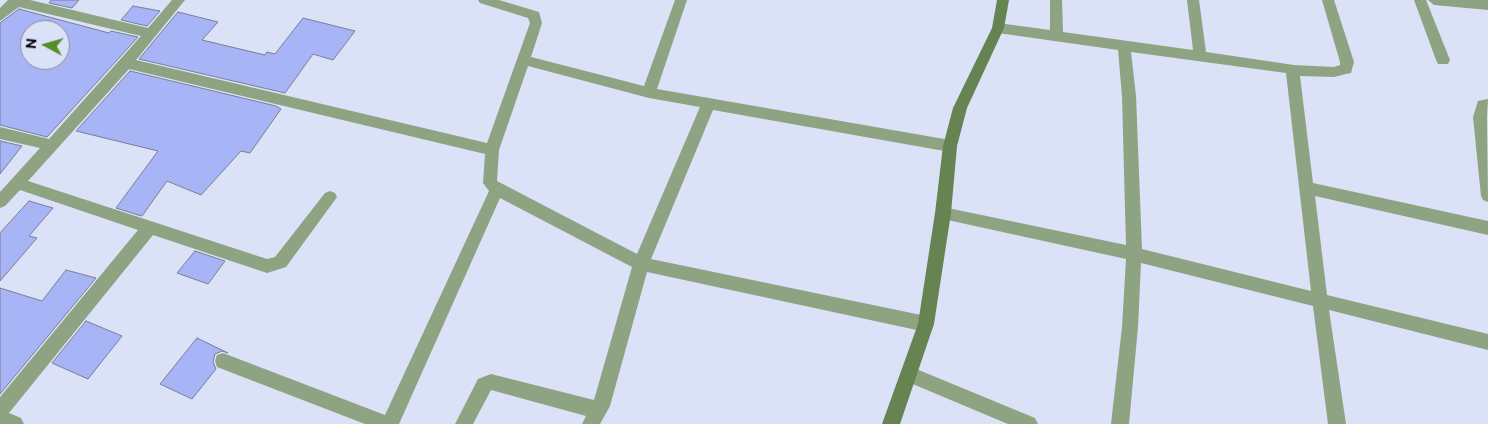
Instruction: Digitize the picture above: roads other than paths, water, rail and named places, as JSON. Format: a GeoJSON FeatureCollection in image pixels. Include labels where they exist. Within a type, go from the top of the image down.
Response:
{"type":"FeatureCollection","features":[{"type":"Feature","properties":{"kind":"street"},"geometry":{"type":"LineString","coordinates":[[0,202],[126,63],[179,0]]}},
{"type":"Feature","properties":{"kind":"street"},"geometry":{"type":"LineString","coordinates":[[484,0],[534,15],[536,23],[492,150],[490,183],[497,189],[641,264],[926,324]]}},
{"type":"Feature","properties":{"kind":"street"},"geometry":{"type":"LineString","coordinates":[[648,93],[681,0]]}},
{"type":"Feature","properties":{"kind":"street"},"geometry":{"type":"LineString","coordinates":[[891,424],[926,324],[943,213],[950,146],[960,108],[998,28],[1003,0]]}},
{"type":"Feature","properties":{"kind":"street"},"geometry":{"type":"LineString","coordinates":[[1056,0],[1057,35]]}},
{"type":"Feature","properties":{"kind":"street"},"geometry":{"type":"LineString","coordinates":[[1193,0],[1200,54]]}},
{"type":"Feature","properties":{"kind":"street"},"geometry":{"type":"LineString","coordinates":[[998,28],[1200,54],[1286,67],[1292,70],[1334,72],[1346,69],[1347,62],[1328,0]]}},
{"type":"Feature","properties":{"kind":"street"},"geometry":{"type":"LineString","coordinates":[[1420,0],[1443,60]]}},
{"type":"Feature","properties":{"kind":"street"},"geometry":{"type":"LineString","coordinates":[[1434,0],[1488,5]]}},
{"type":"Feature","properties":{"kind":"street"},"geometry":{"type":"LineString","coordinates":[[0,16],[13,4],[19,2],[150,33]]}},
{"type":"Feature","properties":{"kind":"street"},"geometry":{"type":"LineString","coordinates":[[1120,424],[1130,327],[1134,254],[1129,96],[1124,45]]}},
{"type":"Feature","properties":{"kind":"street"},"geometry":{"type":"LineString","coordinates":[[523,60],[648,93],[950,146]]}},
{"type":"Feature","properties":{"kind":"street"},"geometry":{"type":"LineString","coordinates":[[126,63],[492,150]]}},
{"type":"Feature","properties":{"kind":"street"},"geometry":{"type":"LineString","coordinates":[[1292,70],[1337,424]]}},
{"type":"Feature","properties":{"kind":"street"},"geometry":{"type":"LineString","coordinates":[[594,416],[603,402],[641,264],[708,104]]}},
{"type":"Feature","properties":{"kind":"street"},"geometry":{"type":"LineString","coordinates":[[1488,104],[1483,105],[1480,117],[1488,196]]}},
{"type":"Feature","properties":{"kind":"street"},"geometry":{"type":"LineString","coordinates":[[0,133],[52,145]]}},
{"type":"Feature","properties":{"kind":"street"},"geometry":{"type":"LineString","coordinates":[[17,183],[262,266],[273,266],[286,257],[330,197]]}},
{"type":"Feature","properties":{"kind":"street"},"geometry":{"type":"LineString","coordinates":[[1308,188],[1488,228]]}},
{"type":"Feature","properties":{"kind":"street"},"geometry":{"type":"LineString","coordinates":[[223,361],[388,424],[497,189]]}},
{"type":"Feature","properties":{"kind":"street"},"geometry":{"type":"LineString","coordinates":[[943,213],[1134,254],[1488,342]]}},
{"type":"Feature","properties":{"kind":"street"},"geometry":{"type":"LineString","coordinates":[[0,410],[150,227]]}},
{"type":"Feature","properties":{"kind":"street"},"geometry":{"type":"LineString","coordinates":[[909,374],[1029,424]]}},
{"type":"Feature","properties":{"kind":"street"},"geometry":{"type":"LineString","coordinates":[[464,424],[484,385],[494,381],[592,410],[594,416]]}},
{"type":"Feature","properties":{"kind":"street"},"geometry":{"type":"LineString","coordinates":[[0,418],[15,424]]}}]}
